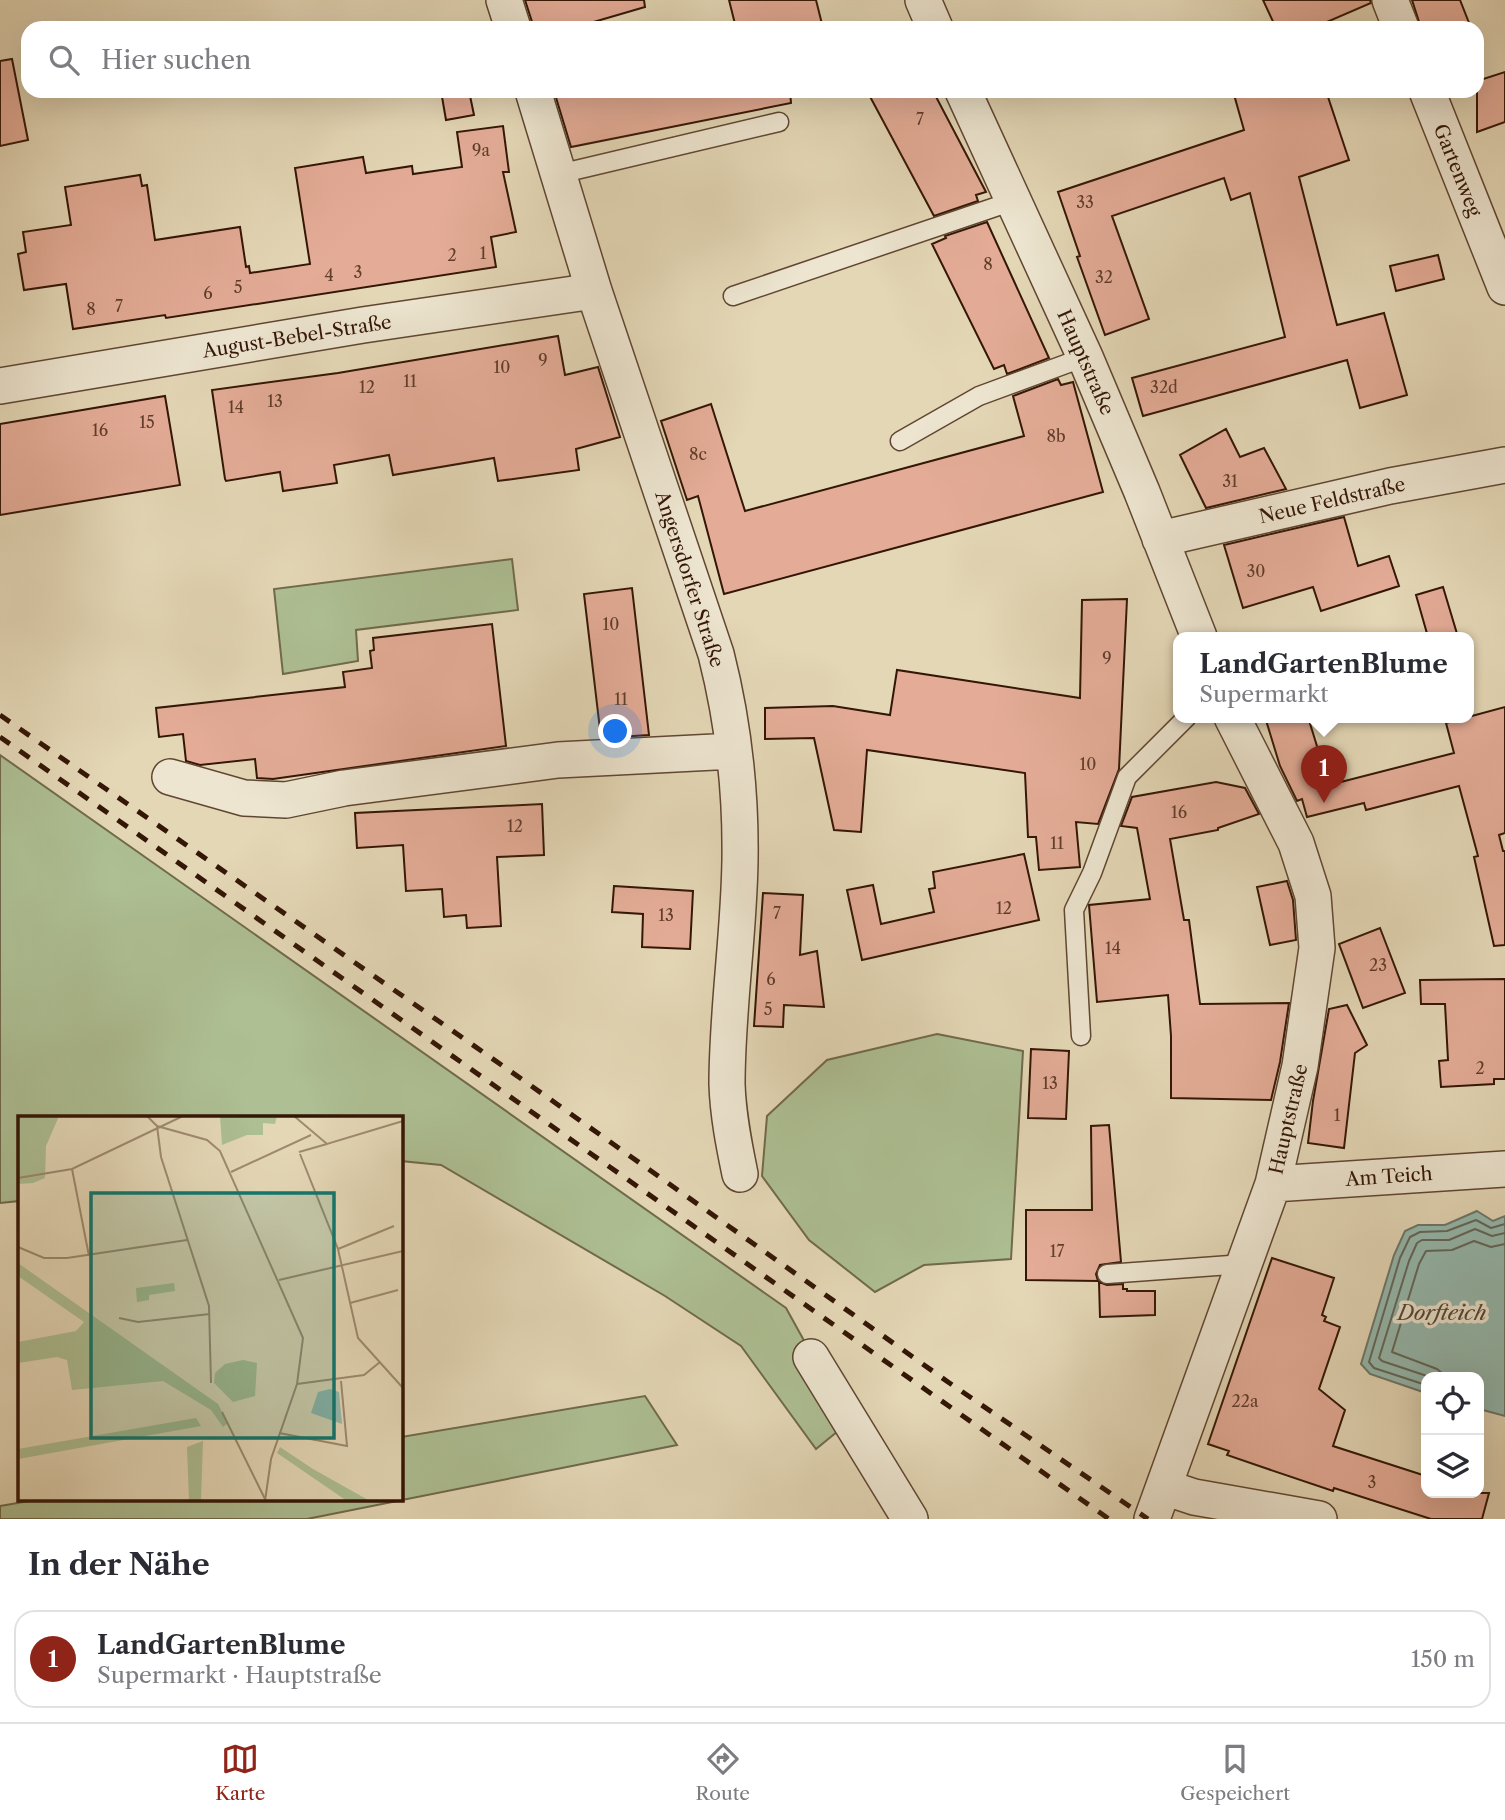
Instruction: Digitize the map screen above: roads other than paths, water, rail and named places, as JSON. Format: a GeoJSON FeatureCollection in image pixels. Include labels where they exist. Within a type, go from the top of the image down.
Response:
{"type":"FeatureCollection","features":[{"type":"Feature","properties":{"kind":"street"},"geometry":{"type":"LineString","coordinates":[[504,0],[511,21]]}},
{"type":"Feature","properties":{"kind":"street"},"geometry":{"type":"LineString","coordinates":[[923,0],[932,21]]}},
{"type":"Feature","properties":{"kind":"street"},"geometry":{"type":"LineString","coordinates":[[1390,0],[1398,21]]}},
{"type":"Feature","properties":{"kind":"street","name":"Angersdorfer Straße"},"geometry":{"type":"LineString","coordinates":[[535,98],[594,291],[716,653],[727,698],[737,775],[740,859],[727,1085],[731,1133],[740,1174]]}},
{"type":"Feature","properties":{"kind":"street","name":"Hauptstraße"},"geometry":{"type":"LineString","coordinates":[[967,98],[1085,357],[1197,632]]}},
{"type":"Feature","properties":{"kind":"street","name":"Gartenweg"},"geometry":{"type":"LineString","coordinates":[[1430,98],[1505,287]]}},
{"type":"Feature","properties":{"kind":"street","name":"August-Bebel-Straße"},"geometry":{"type":"LineString","coordinates":[[0,386],[350,327],[594,291]]}},
{"type":"Feature","properties":{"kind":"street","name":"Neue Feldstraße"},"geometry":{"type":"LineString","coordinates":[[1160,539],[1390,486],[1505,465]]}},
{"type":"Feature","properties":{"kind":"street","name":"Hauptstraße"},"geometry":{"type":"LineString","coordinates":[[1153,1519],[1273,1184],[1300,1066],[1317,948],[1313,896],[1296,843],[1235,723]]}},
{"type":"Feature","properties":{"kind":"street"},"geometry":{"type":"LineString","coordinates":[[170,776],[244,798],[286,800],[344,788],[558,760],[734,751]]}},
{"type":"Feature","properties":{"kind":"street","name":"Am Teich"},"geometry":{"type":"LineString","coordinates":[[1273,1184],[1505,1169]]}},
{"type":"Feature","properties":{"kind":"street"},"geometry":{"type":"LineString","coordinates":[[811,1357],[909,1519]]}},
{"type":"Feature","properties":{"kind":"street"},"geometry":{"type":"LineString","coordinates":[[1164,1487],[1195,1497],[1319,1519]]}},
{"type":"Feature","properties":{"kind":"lane"},"geometry":{"type":"LineString","coordinates":[[559,174],[779,122]]}},
{"type":"Feature","properties":{"kind":"lane"},"geometry":{"type":"LineString","coordinates":[[733,296],[1013,201]]}},
{"type":"Feature","properties":{"kind":"lane"},"geometry":{"type":"LineString","coordinates":[[900,441],[979,396],[1085,357]]}},
{"type":"Feature","properties":{"kind":"lane"},"geometry":{"type":"LineString","coordinates":[[1081,1036],[1074,910],[1092,873],[1127,776],[1180,723]]}},
{"type":"Feature","properties":{"kind":"lane"},"geometry":{"type":"LineString","coordinates":[[1107,1274],[1244,1264]]}},
{"type":"Feature","properties":{"kind":"water","name":"Dorfteich"},"geometry":{"type":"Polygon","coordinates":[[[1477,1211],[1493,1221],[1505,1216],[1505,1416],[1484,1410],[1484,1372],[1421,1372],[1421,1391],[1370,1374],[1361,1364],[1394,1255],[1405,1231],[1418,1225],[1445,1225],[1477,1211]]]}},
{"type":"Feature","properties":{"kind":"railway"},"geometry":{"type":"LineString","coordinates":[[0,715],[523,1080],[948,1382],[1148,1519]]}},
{"type":"Feature","properties":{"kind":"railway"},"geometry":{"type":"LineString","coordinates":[[0,737],[1109,1519]]}},
{"type":"Feature","properties":{"kind":"place","name":"LandGartenBlume"},"geometry":{"type":"Point","coordinates":[1324,803]}}]}
